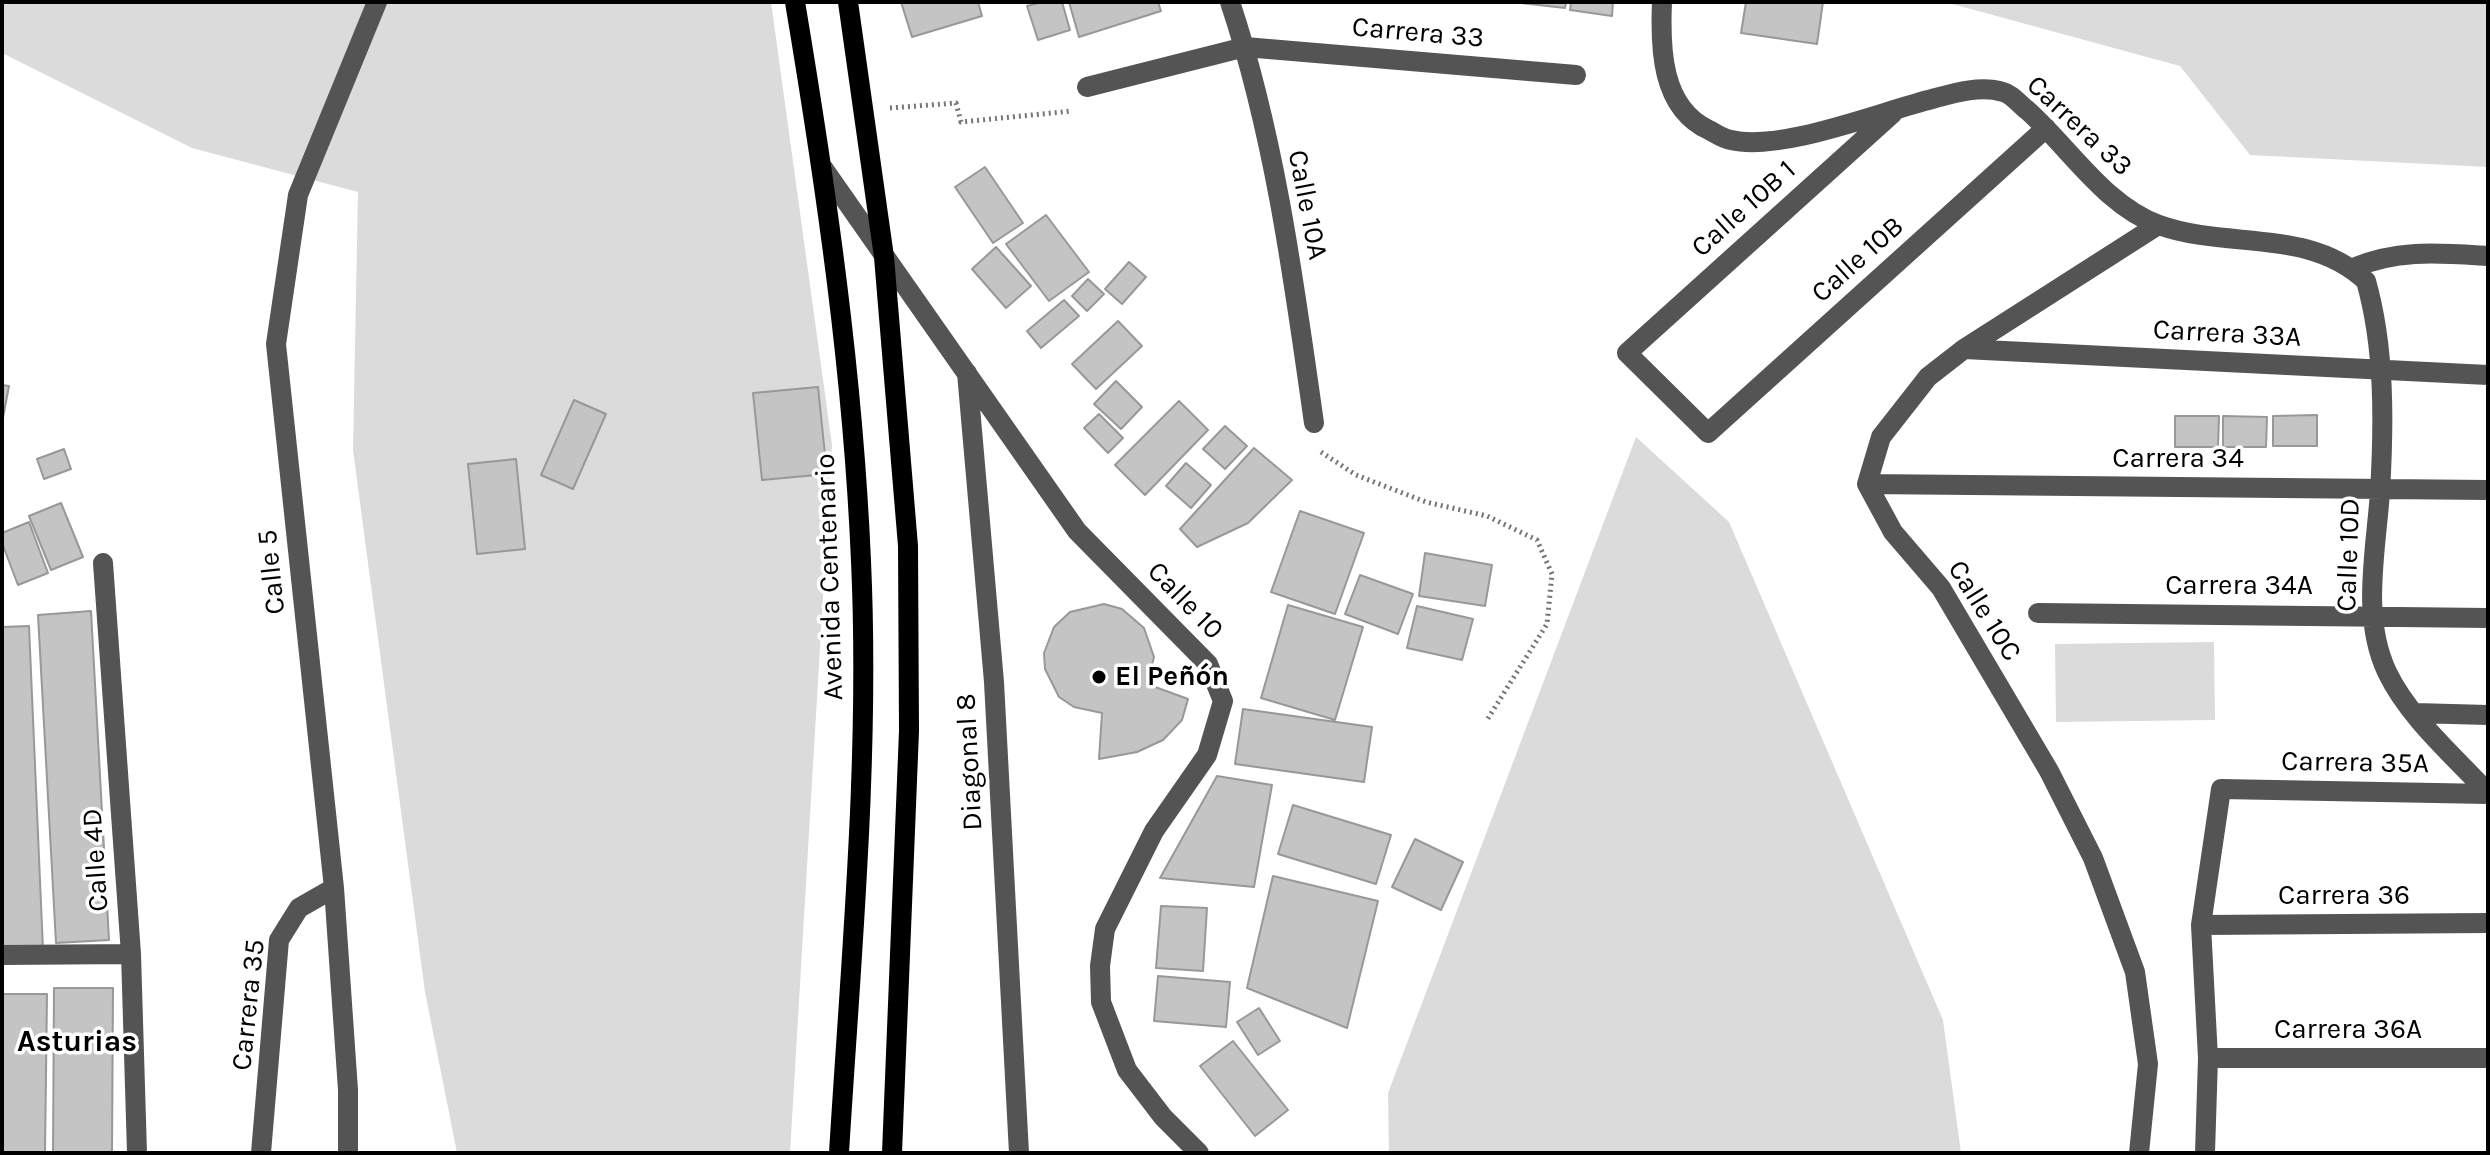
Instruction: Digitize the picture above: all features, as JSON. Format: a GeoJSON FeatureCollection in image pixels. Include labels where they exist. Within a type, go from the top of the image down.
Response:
{"type":"FeatureCollection","features":[{"type":"Feature","properties":{"kind":"main road","name":"Avenida Centenario"},"geometry":{"type":"LineString","coordinates":[[795,2],[823,168],[849,391],[862,622],[864,711],[839,1153]]}},
{"type":"Feature","properties":{"kind":"main road"},"geometry":{"type":"LineString","coordinates":[[848,2],[884,257],[900,426],[908,561],[909,731],[892,1153]]}},
{"type":"Feature","properties":{"kind":"street","name":"Calle 5"},"geometry":{"type":"LineString","coordinates":[[348,1153],[348,1090],[334,888],[276,344],[298,195],[377,2]]}},
{"type":"Feature","properties":{"kind":"street","name":"Calle 10A"},"geometry":{"type":"LineString","coordinates":[[1230,2],[1245,47],[1290,253],[1314,423]]}},
{"type":"Feature","properties":{"kind":"street","name":"Carrera 33"},"geometry":{"type":"LineString","coordinates":[[1662,2],[1661,30],[1666,73],[1677,105],[1697,124],[1731,141],[1771,141],[1980,89],[2006,92],[2118,200],[2158,225],[2303,246],[2359,275]]}},
{"type":"Feature","properties":{"kind":"street","name":"Carrera 33"},"geometry":{"type":"LineString","coordinates":[[1087,87],[1245,47],[1576,75]]}},
{"type":"Feature","properties":{"kind":"street","name":"Calle 10B 1"},"geometry":{"type":"LineString","coordinates":[[1708,433],[1627,353],[1899,107]]}},
{"type":"Feature","properties":{"kind":"street","name":"Calle 10B"},"geometry":{"type":"LineString","coordinates":[[1708,433],[2046,128]]}},
{"type":"Feature","properties":{"kind":"street","name":"Calle 10"},"geometry":{"type":"LineString","coordinates":[[823,168],[967,369],[1077,531],[1208,664],[1223,701],[1207,755],[1154,831],[1105,929],[1100,966],[1101,1002],[1127,1070],[1163,1117],[1199,1153]]}},
{"type":"Feature","properties":{"kind":"street"},"geometry":{"type":"LineString","coordinates":[[1867,484],[1881,437],[1928,377],[1964,349],[2158,225]]}},
{"type":"Feature","properties":{"kind":"street"},"geometry":{"type":"LineString","coordinates":[[2359,275],[2377,258],[2409,251],[2488,256]]}},
{"type":"Feature","properties":{"kind":"street","name":"Calle 10D"},"geometry":{"type":"LineString","coordinates":[[2359,275],[2381,370],[2380,488],[2371,615],[2387,672],[2415,713],[2488,793]]}},
{"type":"Feature","properties":{"kind":"street","name":"Carrera 33A"},"geometry":{"type":"LineString","coordinates":[[1964,349],[2488,375]]}},
{"type":"Feature","properties":{"kind":"street","name":"Diagonal 8"},"geometry":{"type":"LineString","coordinates":[[967,369],[994,682],[1019,1153]]}},
{"type":"Feature","properties":{"kind":"street","name":"Carrera 34"},"geometry":{"type":"LineString","coordinates":[[1867,484],[2488,490]]}},
{"type":"Feature","properties":{"kind":"street","name":"Calle 10C"},"geometry":{"type":"LineString","coordinates":[[1867,484],[1893,532],[1941,588],[2049,771],[2093,858],[2135,972],[2148,1064],[2139,1153]]}},
{"type":"Feature","properties":{"kind":"street","name":"Calle 4D"},"geometry":{"type":"LineString","coordinates":[[103,563],[131,954],[137,1153]]}},
{"type":"Feature","properties":{"kind":"street","name":"Carrera 34A"},"geometry":{"type":"LineString","coordinates":[[2038,613],[2488,618]]}},
{"type":"Feature","properties":{"kind":"street"},"geometry":{"type":"LineString","coordinates":[[2415,713],[2488,715]]}},
{"type":"Feature","properties":{"kind":"street","name":"Carrera 35A"},"geometry":{"type":"LineString","coordinates":[[2201,925],[2221,789],[2488,793]]}},
{"type":"Feature","properties":{"kind":"street","name":"Carrera 35"},"geometry":{"type":"LineString","coordinates":[[261,1153],[279,940],[299,908],[334,888]]}},
{"type":"Feature","properties":{"kind":"street","name":"Carrera 36"},"geometry":{"type":"LineString","coordinates":[[2201,925],[2488,923]]}},
{"type":"Feature","properties":{"kind":"street"},"geometry":{"type":"LineString","coordinates":[[2201,925],[2208,1058],[2205,1153]]}},
{"type":"Feature","properties":{"kind":"street"},"geometry":{"type":"LineString","coordinates":[[2,955],[131,954]]}},
{"type":"Feature","properties":{"kind":"street","name":"Carrera 36A"},"geometry":{"type":"LineString","coordinates":[[2208,1058],[2488,1058]]}},
{"type":"Feature","properties":{"kind":"path"},"geometry":{"type":"LineString","coordinates":[[865,110],[956,103],[961,122],[1085,109],[1087,87]]}},
{"type":"Feature","properties":{"kind":"path"},"geometry":{"type":"LineString","coordinates":[[1314,423],[1313,446],[1356,475],[1426,502],[1487,516],[1537,540],[1552,574],[1547,624],[1487,720]]}},
{"type":"Feature","properties":{"kind":"shaded area"},"geometry":{"type":"Polygon","coordinates":[[[2,2],[771,2],[832,445],[790,1153],[457,1153],[425,992],[353,450],[358,192],[192,148],[2,53],[2,2]]]}},
{"type":"Feature","properties":{"kind":"shaded area"},"geometry":{"type":"Polygon","coordinates":[[[1945,2],[2488,2],[2488,167],[2250,155],[2180,66],[1945,2]]]}},
{"type":"Feature","properties":{"kind":"shaded area"},"geometry":{"type":"Polygon","coordinates":[[[1636,437],[1729,522],[1943,1020],[1961,1153],[1389,1153],[1388,1093],[1636,437]]]}},
{"type":"Feature","properties":{"kind":"shaded area"},"geometry":{"type":"Polygon","coordinates":[[[2214,642],[2215,720],[2056,722],[2055,644],[2214,642]]]}},
{"type":"Feature","properties":{"kind":"building"},"geometry":{"type":"Polygon","coordinates":[[[901,2],[978,2],[982,16],[912,37],[901,2]]]}},
{"type":"Feature","properties":{"kind":"building"},"geometry":{"type":"Polygon","coordinates":[[[1062,2],[1070,30],[1038,40],[1027,6],[1062,2]]]}},
{"type":"Feature","properties":{"kind":"building"},"geometry":{"type":"Polygon","coordinates":[[[1069,2],[1158,2],[1161,11],[1079,37],[1069,2]]]}},
{"type":"Feature","properties":{"kind":"building"},"geometry":{"type":"Polygon","coordinates":[[[1512,2],[1566,2],[1565,8],[1512,2]]]}},
{"type":"Feature","properties":{"kind":"building"},"geometry":{"type":"Polygon","coordinates":[[[1571,2],[1613,2],[1612,16],[1570,10],[1571,2]]]}},
{"type":"Feature","properties":{"kind":"building"},"geometry":{"type":"Polygon","coordinates":[[[1746,2],[1823,2],[1817,44],[1741,33],[1746,2]]]}},
{"type":"Feature","properties":{"kind":"building"},"geometry":{"type":"Polygon","coordinates":[[[985,167],[1023,223],[993,243],[955,187],[985,167]]]}},
{"type":"Feature","properties":{"kind":"building"},"geometry":{"type":"Polygon","coordinates":[[[1046,215],[1089,272],[1049,301],[1006,244],[1046,215]]]}},
{"type":"Feature","properties":{"kind":"building"},"geometry":{"type":"Polygon","coordinates":[[[996,247],[1031,286],[1006,308],[972,269],[996,247]]]}},
{"type":"Feature","properties":{"kind":"building"},"geometry":{"type":"Polygon","coordinates":[[[1129,262],[1146,277],[1122,304],[1105,289],[1129,262]]]}},
{"type":"Feature","properties":{"kind":"building"},"geometry":{"type":"Polygon","coordinates":[[[1088,279],[1104,294],[1087,311],[1072,296],[1088,279]]]}},
{"type":"Feature","properties":{"kind":"building"},"geometry":{"type":"Polygon","coordinates":[[[1064,300],[1079,316],[1041,348],[1027,331],[1064,300]]]}},
{"type":"Feature","properties":{"kind":"building"},"geometry":{"type":"Polygon","coordinates":[[[1118,321],[1142,346],[1096,389],[1072,364],[1118,321]]]}},
{"type":"Feature","properties":{"kind":"building"},"geometry":{"type":"Polygon","coordinates":[[[1116,381],[1142,407],[1121,429],[1094,404],[1116,381]]]}},
{"type":"Feature","properties":{"kind":"building"},"geometry":{"type":"Polygon","coordinates":[[[2,385],[9,386],[2,423],[2,385]]]}},
{"type":"Feature","properties":{"kind":"building"},"geometry":{"type":"Polygon","coordinates":[[[818,387],[827,474],[762,480],[753,393],[818,387]]]}},
{"type":"Feature","properties":{"kind":"building"},"geometry":{"type":"Polygon","coordinates":[[[574,400],[606,414],[573,489],[541,475],[574,400]]]}},
{"type":"Feature","properties":{"kind":"building"},"geometry":{"type":"Polygon","coordinates":[[[1179,401],[1208,430],[1145,495],[1115,465],[1179,401]]]}},
{"type":"Feature","properties":{"kind":"building"},"geometry":{"type":"Polygon","coordinates":[[[1099,414],[1123,438],[1108,453],[1084,428],[1099,414]]]}},
{"type":"Feature","properties":{"kind":"building"},"geometry":{"type":"Polygon","coordinates":[[[2317,415],[2317,446],[2273,446],[2273,416],[2317,415]]]}},
{"type":"Feature","properties":{"kind":"building"},"geometry":{"type":"Polygon","coordinates":[[[2175,416],[2219,416],[2218,447],[2175,447],[2175,416]]]}},
{"type":"Feature","properties":{"kind":"building"},"geometry":{"type":"Polygon","coordinates":[[[2223,416],[2267,417],[2266,447],[2223,447],[2223,416]]]}},
{"type":"Feature","properties":{"kind":"building"},"geometry":{"type":"Polygon","coordinates":[[[1225,426],[1247,446],[1225,469],[1203,449],[1225,426]]]}},
{"type":"Feature","properties":{"kind":"building"},"geometry":{"type":"Polygon","coordinates":[[[1254,448],[1292,480],[1248,523],[1197,547],[1180,529],[1254,448]]]}},
{"type":"Feature","properties":{"kind":"building"},"geometry":{"type":"Polygon","coordinates":[[[64,449],[71,469],[44,479],[37,459],[64,449]]]}},
{"type":"Feature","properties":{"kind":"building"},"geometry":{"type":"Polygon","coordinates":[[[516,459],[525,549],[477,554],[468,464],[516,459]]]}},
{"type":"Feature","properties":{"kind":"building"},"geometry":{"type":"Polygon","coordinates":[[[1186,463],[1211,485],[1191,508],[1166,486],[1186,463]]]}},
{"type":"Feature","properties":{"kind":"building"},"geometry":{"type":"Polygon","coordinates":[[[61,503],[83,557],[51,570],[29,516],[61,503]]]}},
{"type":"Feature","properties":{"kind":"building"},"geometry":{"type":"Polygon","coordinates":[[[1300,511],[1364,533],[1335,614],[1271,592],[1300,511]]]}},
{"type":"Feature","properties":{"kind":"building"},"geometry":{"type":"Polygon","coordinates":[[[29,522],[48,573],[18,585],[2,543],[2,533],[29,522]]]}},
{"type":"Feature","properties":{"kind":"building"},"geometry":{"type":"Polygon","coordinates":[[[1425,553],[1492,565],[1485,606],[1419,596],[1425,553]]]}},
{"type":"Feature","properties":{"kind":"building"},"geometry":{"type":"Polygon","coordinates":[[[1360,575],[1413,594],[1398,634],[1345,614],[1360,575]]]}},
{"type":"Feature","properties":{"kind":"building","name":"El Peñón"},"geometry":{"type":"Polygon","coordinates":[[[1104,604],[1122,609],[1144,628],[1154,657],[1147,684],[1188,699],[1182,720],[1163,740],[1137,752],[1099,759],[1102,713],[1074,707],[1059,697],[1045,669],[1044,653],[1054,627],[1070,612],[1104,604]]]}},
{"type":"Feature","properties":{"kind":"building"},"geometry":{"type":"Polygon","coordinates":[[[1288,605],[1363,627],[1335,720],[1261,698],[1288,605]]]}},
{"type":"Feature","properties":{"kind":"building"},"geometry":{"type":"Polygon","coordinates":[[[1417,606],[1473,619],[1462,660],[1407,648],[1417,606]]]}},
{"type":"Feature","properties":{"kind":"building"},"geometry":{"type":"Polygon","coordinates":[[[91,611],[109,940],[56,943],[38,615],[91,611]]]}},
{"type":"Feature","properties":{"kind":"building"},"geometry":{"type":"Polygon","coordinates":[[[29,626],[43,950],[2,952],[2,627],[29,626]]]}},
{"type":"Feature","properties":{"kind":"building"},"geometry":{"type":"Polygon","coordinates":[[[1243,709],[1372,727],[1364,782],[1235,764],[1243,709]]]}},
{"type":"Feature","properties":{"kind":"building"},"geometry":{"type":"Polygon","coordinates":[[[1217,776],[1272,785],[1254,887],[1160,878],[1217,776]]]}},
{"type":"Feature","properties":{"kind":"building"},"geometry":{"type":"Polygon","coordinates":[[[1293,805],[1391,835],[1376,884],[1278,854],[1293,805]]]}},
{"type":"Feature","properties":{"kind":"building"},"geometry":{"type":"Polygon","coordinates":[[[1415,839],[1463,862],[1441,910],[1392,887],[1415,839]]]}},
{"type":"Feature","properties":{"kind":"building"},"geometry":{"type":"Polygon","coordinates":[[[1273,876],[1378,901],[1347,1028],[1247,988],[1273,876]]]}},
{"type":"Feature","properties":{"kind":"building"},"geometry":{"type":"Polygon","coordinates":[[[1161,906],[1207,908],[1203,971],[1156,968],[1161,906]]]}},
{"type":"Feature","properties":{"kind":"building"},"geometry":{"type":"Polygon","coordinates":[[[1158,976],[1230,982],[1226,1027],[1154,1021],[1158,976]]]}},
{"type":"Feature","properties":{"kind":"building"},"geometry":{"type":"Polygon","coordinates":[[[54,988],[113,988],[112,1153],[53,1153],[54,988]]]}},
{"type":"Feature","properties":{"kind":"building"},"geometry":{"type":"Polygon","coordinates":[[[2,994],[47,994],[45,1153],[2,1153],[2,994]]]}},
{"type":"Feature","properties":{"kind":"building"},"geometry":{"type":"Polygon","coordinates":[[[1259,1008],[1280,1041],[1258,1055],[1237,1022],[1259,1008]]]}},
{"type":"Feature","properties":{"kind":"building"},"geometry":{"type":"Polygon","coordinates":[[[1233,1041],[1288,1110],[1255,1136],[1200,1066],[1233,1041]]]}},
{"type":"Feature","properties":{"kind":"place","name":"El Peñón"},"geometry":{"type":"Point","coordinates":[1099,677]}},
{"type":"Feature","properties":{"kind":"district","name":"Asturias"},"geometry":{"type":"Point","coordinates":[77,1042]}}]}
